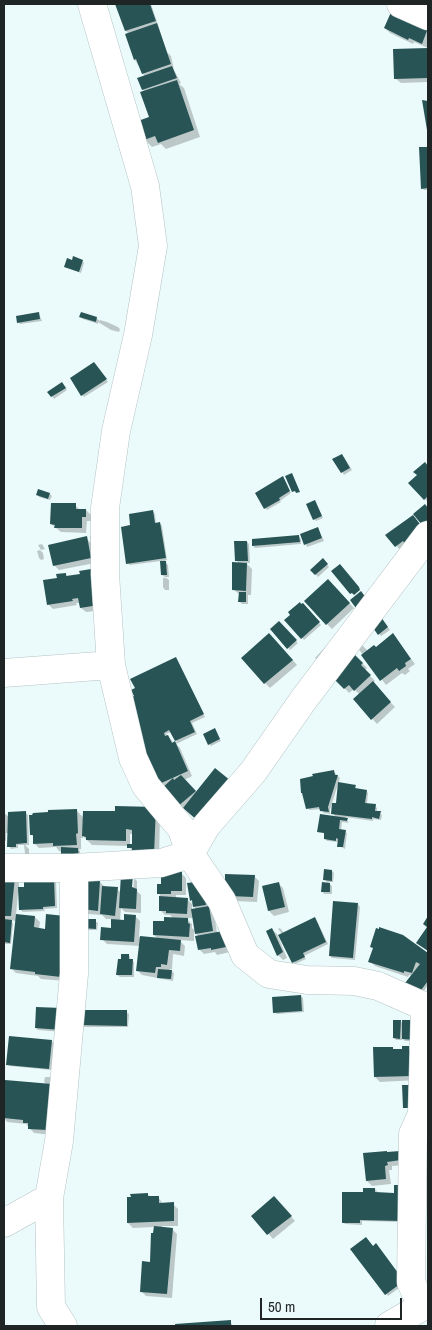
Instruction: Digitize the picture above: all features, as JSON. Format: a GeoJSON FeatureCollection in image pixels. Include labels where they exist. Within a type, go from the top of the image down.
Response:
{"type":"FeatureCollection","features":[{"type":"Feature","properties":{"kind":"street"},"geometry":{"type":"LineString","coordinates":[[92,4],[145,186],[153,246],[138,335],[116,431],[105,508],[105,574],[111,665],[133,758],[146,786],[182,830],[190,854],[222,901],[245,955],[269,974],[307,980],[354,981],[378,986],[427,1007],[422,1114],[413,1134],[410,1282],[425,1305],[389,1326]]}},
{"type":"Feature","properties":{"kind":"street"},"geometry":{"type":"LineString","coordinates":[[401,4],[428,16]]}},
{"type":"Feature","properties":{"kind":"street"},"geometry":{"type":"LineString","coordinates":[[4,868],[74,868],[160,863],[190,854],[206,826],[253,772],[304,699],[428,535]]}},
{"type":"Feature","properties":{"kind":"street"},"geometry":{"type":"LineString","coordinates":[[4,673],[111,665]]}},
{"type":"Feature","properties":{"kind":"street"},"geometry":{"type":"LineString","coordinates":[[63,1326],[51,1307],[49,1198],[59,1141],[74,974],[74,868]]}},
{"type":"Feature","properties":{"kind":"street"},"geometry":{"type":"LineString","coordinates":[[4,1223],[49,1198]]}},
{"type":"Feature","properties":{"kind":"building"},"geometry":{"type":"Polygon","coordinates":[[[115,4],[150,4],[156,21],[125,31],[115,4]]]}},
{"type":"Feature","properties":{"kind":"building"},"geometry":{"type":"Polygon","coordinates":[[[392,10],[428,28],[422,44],[409,38],[408,40],[384,28],[392,10]]]}},
{"type":"Feature","properties":{"kind":"building"},"geometry":{"type":"Polygon","coordinates":[[[157,23],[171,64],[142,74],[136,59],[134,60],[125,34],[157,23]]]}},
{"type":"Feature","properties":{"kind":"building"},"geometry":{"type":"Polygon","coordinates":[[[428,48],[428,78],[394,79],[393,49],[428,48]]]}},
{"type":"Feature","properties":{"kind":"building"},"geometry":{"type":"Polygon","coordinates":[[[172,66],[177,78],[142,90],[137,78],[172,66]]]}},
{"type":"Feature","properties":{"kind":"building"},"geometry":{"type":"Polygon","coordinates":[[[177,80],[194,130],[158,143],[155,136],[144,140],[138,121],[149,117],[140,92],[177,80]]]}},
{"type":"Feature","properties":{"kind":"building"},"geometry":{"type":"Polygon","coordinates":[[[422,100],[428,101],[428,130],[427,130],[422,100]]]}},
{"type":"Feature","properties":{"kind":"building"},"geometry":{"type":"Polygon","coordinates":[[[419,147],[428,147],[428,188],[421,189],[419,147]]]}},
{"type":"Feature","properties":{"kind":"building"},"geometry":{"type":"Polygon","coordinates":[[[73,256],[83,260],[79,272],[64,267],[67,258],[72,260],[73,256]]]}},
{"type":"Feature","properties":{"kind":"building"},"geometry":{"type":"Polygon","coordinates":[[[39,312],[40,319],[17,323],[16,316],[39,312]]]}},
{"type":"Feature","properties":{"kind":"building"},"geometry":{"type":"Polygon","coordinates":[[[81,312],[97,317],[96,322],[79,317],[81,312]]]}},
{"type":"Feature","properties":{"kind":"building"},"geometry":{"type":"Polygon","coordinates":[[[94,362],[107,379],[81,396],[70,378],[94,362]]]}},
{"type":"Feature","properties":{"kind":"building"},"geometry":{"type":"Polygon","coordinates":[[[62,382],[66,388],[51,397],[47,392],[62,382]]]}},
{"type":"Feature","properties":{"kind":"building"},"geometry":{"type":"Polygon","coordinates":[[[342,454],[350,468],[341,473],[332,459],[342,454]]]}},
{"type":"Feature","properties":{"kind":"building"},"geometry":{"type":"Polygon","coordinates":[[[425,462],[428,466],[428,496],[424,500],[408,483],[417,475],[413,472],[425,462]]]}},
{"type":"Feature","properties":{"kind":"building"},"geometry":{"type":"Polygon","coordinates":[[[292,473],[300,492],[292,492],[285,476],[292,473]]]}},
{"type":"Feature","properties":{"kind":"building"},"geometry":{"type":"Polygon","coordinates":[[[283,476],[290,491],[279,498],[280,500],[264,509],[255,493],[283,476]]]}},
{"type":"Feature","properties":{"kind":"building"},"geometry":{"type":"Polygon","coordinates":[[[38,489],[50,493],[48,499],[36,495],[38,489]]]}},
{"type":"Feature","properties":{"kind":"building"},"geometry":{"type":"Polygon","coordinates":[[[315,500],[322,516],[313,520],[306,504],[315,500]]]}},
{"type":"Feature","properties":{"kind":"building"},"geometry":{"type":"Polygon","coordinates":[[[51,503],[76,503],[76,509],[86,509],[86,517],[82,517],[82,528],[54,528],[55,525],[50,524],[51,503]]]}},
{"type":"Feature","properties":{"kind":"building"},"geometry":{"type":"Polygon","coordinates":[[[425,504],[428,508],[428,520],[422,525],[413,514],[425,504]]]}},
{"type":"Feature","properties":{"kind":"building"},"geometry":{"type":"Polygon","coordinates":[[[153,510],[155,523],[160,522],[166,558],[126,564],[121,527],[130,525],[129,514],[153,510]]]}},
{"type":"Feature","properties":{"kind":"building"},"geometry":{"type":"Polygon","coordinates":[[[413,515],[423,528],[405,544],[403,541],[395,547],[385,535],[413,515]]]}},
{"type":"Feature","properties":{"kind":"building"},"geometry":{"type":"Polygon","coordinates":[[[318,527],[322,538],[304,545],[300,534],[318,527]]]}},
{"type":"Feature","properties":{"kind":"building"},"geometry":{"type":"Polygon","coordinates":[[[299,535],[300,542],[252,546],[252,539],[299,535]]]}},
{"type":"Feature","properties":{"kind":"building"},"geometry":{"type":"Polygon","coordinates":[[[87,536],[91,558],[53,566],[48,545],[87,536]]]}},
{"type":"Feature","properties":{"kind":"building"},"geometry":{"type":"Polygon","coordinates":[[[234,541],[247,541],[248,561],[235,561],[234,541]]]}},
{"type":"Feature","properties":{"kind":"building"},"geometry":{"type":"Polygon","coordinates":[[[323,558],[328,564],[315,575],[310,570],[323,558]]]}},
{"type":"Feature","properties":{"kind":"building"},"geometry":{"type":"Polygon","coordinates":[[[160,561],[166,561],[167,575],[161,575],[160,561]]]}},
{"type":"Feature","properties":{"kind":"building"},"geometry":{"type":"Polygon","coordinates":[[[232,562],[247,563],[246,591],[232,590],[232,562]]]}},
{"type":"Feature","properties":{"kind":"building"},"geometry":{"type":"Polygon","coordinates":[[[340,564],[359,587],[360,590],[354,595],[350,594],[331,571],[340,564]]]}},
{"type":"Feature","properties":{"kind":"building"},"geometry":{"type":"Polygon","coordinates":[[[91,569],[91,573],[94,572],[99,605],[80,608],[78,598],[72,599],[73,601],[47,605],[43,580],[57,578],[56,574],[66,573],[66,576],[80,574],[79,571],[91,569]]]}},
{"type":"Feature","properties":{"kind":"building"},"geometry":{"type":"Polygon","coordinates":[[[328,579],[350,603],[326,625],[304,601],[328,579]]]}},
{"type":"Feature","properties":{"kind":"building"},"geometry":{"type":"Polygon","coordinates":[[[361,591],[369,602],[358,611],[350,600],[361,591]]]}},
{"type":"Feature","properties":{"kind":"building"},"geometry":{"type":"Polygon","coordinates":[[[239,592],[246,592],[246,602],[238,602],[239,592]]]}},
{"type":"Feature","properties":{"kind":"building"},"geometry":{"type":"Polygon","coordinates":[[[300,602],[320,622],[301,639],[284,620],[290,615],[288,612],[300,602]]]}},
{"type":"Feature","properties":{"kind":"building"},"geometry":{"type":"Polygon","coordinates":[[[381,617],[388,627],[378,635],[371,625],[381,617]]]}},
{"type":"Feature","properties":{"kind":"building"},"geometry":{"type":"Polygon","coordinates":[[[279,621],[297,640],[287,649],[270,629],[279,621]]]}},
{"type":"Feature","properties":{"kind":"building"},"geometry":{"type":"Polygon","coordinates":[[[269,633],[293,660],[264,684],[241,658],[269,633]]]}},
{"type":"Feature","properties":{"kind":"building"},"geometry":{"type":"Polygon","coordinates":[[[393,633],[411,659],[399,671],[397,668],[380,681],[361,655],[374,645],[376,647],[393,633]]]}},
{"type":"Feature","properties":{"kind":"building"},"geometry":{"type":"Polygon","coordinates":[[[355,655],[363,663],[361,665],[371,675],[354,691],[349,685],[344,689],[331,676],[355,655]]]}},
{"type":"Feature","properties":{"kind":"building"},"geometry":{"type":"Polygon","coordinates":[[[176,657],[204,714],[190,721],[195,732],[175,741],[188,771],[157,785],[138,746],[128,699],[134,696],[131,690],[135,688],[130,679],[176,657]],[[169,730],[164,733],[165,736],[168,735],[172,743],[175,741],[169,730]]]}},
{"type":"Feature","properties":{"kind":"building"},"geometry":{"type":"Polygon","coordinates":[[[373,681],[391,702],[371,720],[353,699],[373,681]]]}},
{"type":"Feature","properties":{"kind":"building"},"geometry":{"type":"Polygon","coordinates":[[[215,728],[220,739],[208,745],[203,734],[215,728]]]}},
{"type":"Feature","properties":{"kind":"building"},"geometry":{"type":"Polygon","coordinates":[[[215,768],[231,781],[198,821],[183,808],[215,768]]]}},
{"type":"Feature","properties":{"kind":"building"},"geometry":{"type":"Polygon","coordinates":[[[334,770],[335,775],[338,775],[328,807],[329,812],[320,811],[319,807],[306,809],[301,793],[300,779],[313,776],[312,774],[334,770]]]}},
{"type":"Feature","properties":{"kind":"building"},"geometry":{"type":"Polygon","coordinates":[[[181,775],[196,791],[177,807],[161,789],[173,778],[174,780],[181,775]]]}},
{"type":"Feature","properties":{"kind":"building"},"geometry":{"type":"Polygon","coordinates":[[[338,782],[356,785],[355,788],[367,790],[365,803],[376,804],[375,811],[381,811],[379,819],[331,814],[332,803],[336,803],[338,782]]]}},
{"type":"Feature","properties":{"kind":"building"},"geometry":{"type":"Polygon","coordinates":[[[115,806],[156,807],[154,855],[132,854],[132,848],[127,848],[127,844],[132,844],[132,830],[126,829],[126,841],[86,840],[86,837],[82,836],[83,811],[115,811],[115,806]]]}},
{"type":"Feature","properties":{"kind":"building"},"geometry":{"type":"Polygon","coordinates":[[[77,809],[77,845],[53,846],[53,843],[33,844],[33,835],[30,835],[29,815],[48,812],[48,810],[77,809]]]}},
{"type":"Feature","properties":{"kind":"building"},"geometry":{"type":"Polygon","coordinates":[[[26,811],[27,843],[16,844],[16,847],[7,847],[8,812],[26,811]]]}},
{"type":"Feature","properties":{"kind":"building"},"geometry":{"type":"Polygon","coordinates":[[[320,814],[348,818],[347,821],[340,820],[339,829],[346,830],[343,847],[337,847],[338,839],[336,838],[336,841],[324,839],[324,833],[317,832],[320,814]]]}},
{"type":"Feature","properties":{"kind":"building"},"geometry":{"type":"Polygon","coordinates":[[[61,847],[78,848],[79,858],[61,858],[61,847]]]}},
{"type":"Feature","properties":{"kind":"building"},"geometry":{"type":"Polygon","coordinates":[[[324,869],[332,870],[332,881],[323,880],[324,869]]]}},
{"type":"Feature","properties":{"kind":"building"},"geometry":{"type":"Polygon","coordinates":[[[161,872],[182,872],[182,891],[171,891],[171,894],[157,894],[157,884],[161,884],[161,872]]]}},
{"type":"Feature","properties":{"kind":"building"},"geometry":{"type":"Polygon","coordinates":[[[121,874],[133,875],[132,887],[137,889],[136,909],[119,908],[121,874]]]}},
{"type":"Feature","properties":{"kind":"building"},"geometry":{"type":"Polygon","coordinates":[[[225,874],[255,875],[253,897],[229,896],[225,889],[225,874]]]}},
{"type":"Feature","properties":{"kind":"building"},"geometry":{"type":"Polygon","coordinates":[[[4,876],[15,877],[11,916],[4,916],[4,876]]]}},
{"type":"Feature","properties":{"kind":"building"},"geometry":{"type":"Polygon","coordinates":[[[54,877],[55,906],[43,907],[43,909],[19,910],[18,887],[24,887],[24,878],[54,877]]]}},
{"type":"Feature","properties":{"kind":"building"},"geometry":{"type":"Polygon","coordinates":[[[84,880],[100,881],[98,911],[82,909],[84,880]]]}},
{"type":"Feature","properties":{"kind":"building"},"geometry":{"type":"Polygon","coordinates":[[[203,881],[206,905],[193,907],[187,883],[203,881]]]}},
{"type":"Feature","properties":{"kind":"building"},"geometry":{"type":"Polygon","coordinates":[[[279,882],[285,907],[268,911],[262,886],[279,882]]]}},
{"type":"Feature","properties":{"kind":"building"},"geometry":{"type":"Polygon","coordinates":[[[322,882],[330,883],[330,892],[321,892],[322,882]]]}},
{"type":"Feature","properties":{"kind":"building"},"geometry":{"type":"Polygon","coordinates":[[[102,886],[118,887],[115,916],[100,914],[102,886]]]}},
{"type":"Feature","properties":{"kind":"building"},"geometry":{"type":"Polygon","coordinates":[[[159,896],[188,898],[187,914],[159,911],[159,896]]]}},
{"type":"Feature","properties":{"kind":"building"},"geometry":{"type":"Polygon","coordinates":[[[333,901],[358,903],[353,958],[329,956],[333,901]]]}},
{"type":"Feature","properties":{"kind":"building"},"geometry":{"type":"Polygon","coordinates":[[[209,906],[213,931],[195,934],[191,909],[209,906]]]}},
{"type":"Feature","properties":{"kind":"building"},"geometry":{"type":"Polygon","coordinates":[[[16,914],[35,916],[34,927],[45,929],[46,914],[65,916],[61,977],[10,969],[16,914]]]}},
{"type":"Feature","properties":{"kind":"building"},"geometry":{"type":"Polygon","coordinates":[[[124,914],[136,915],[134,942],[100,940],[101,927],[111,928],[111,919],[124,920],[124,914]]]}},
{"type":"Feature","properties":{"kind":"building"},"geometry":{"type":"Polygon","coordinates":[[[428,916],[428,951],[416,943],[427,927],[423,924],[428,916]]]}},
{"type":"Feature","properties":{"kind":"building"},"geometry":{"type":"Polygon","coordinates":[[[164,917],[188,918],[188,923],[190,924],[189,937],[153,935],[153,921],[164,921],[164,917]]]}},
{"type":"Feature","properties":{"kind":"building"},"geometry":{"type":"Polygon","coordinates":[[[315,917],[326,942],[303,953],[305,957],[292,963],[278,935],[315,917]]]}},
{"type":"Feature","properties":{"kind":"building"},"geometry":{"type":"Polygon","coordinates":[[[4,919],[12,920],[10,943],[4,942],[4,919]]]}},
{"type":"Feature","properties":{"kind":"building"},"geometry":{"type":"Polygon","coordinates":[[[82,919],[96,919],[96,929],[82,928],[82,919]]]}},
{"type":"Feature","properties":{"kind":"building"},"geometry":{"type":"Polygon","coordinates":[[[379,927],[403,935],[428,953],[428,981],[418,994],[405,983],[420,964],[416,962],[412,973],[404,971],[404,973],[368,962],[373,948],[370,947],[376,928],[379,929],[379,927]]]}},
{"type":"Feature","properties":{"kind":"building"},"geometry":{"type":"Polygon","coordinates":[[[272,928],[283,952],[277,956],[266,931],[272,928]]]}},
{"type":"Feature","properties":{"kind":"building"},"geometry":{"type":"Polygon","coordinates":[[[223,931],[226,947],[198,950],[195,936],[223,931]]]}},
{"type":"Feature","properties":{"kind":"building"},"geometry":{"type":"Polygon","coordinates":[[[140,936],[181,940],[180,951],[169,950],[167,965],[161,964],[161,967],[156,967],[155,973],[136,971],[140,936]]]}},
{"type":"Feature","properties":{"kind":"building"},"geometry":{"type":"Polygon","coordinates":[[[121,954],[129,954],[129,959],[133,959],[132,975],[116,975],[118,959],[121,959],[121,954]]]}},
{"type":"Feature","properties":{"kind":"building"},"geometry":{"type":"Polygon","coordinates":[[[158,969],[172,970],[171,979],[157,978],[158,969]]]}},
{"type":"Feature","properties":{"kind":"building"},"geometry":{"type":"Polygon","coordinates":[[[301,995],[302,1011],[273,1013],[272,997],[301,995]]]}},
{"type":"Feature","properties":{"kind":"building"},"geometry":{"type":"Polygon","coordinates":[[[36,1007],[62,1008],[61,1030],[35,1028],[36,1007]]]}},
{"type":"Feature","properties":{"kind":"building"},"geometry":{"type":"Polygon","coordinates":[[[78,1010],[127,1010],[127,1026],[78,1025],[78,1010]]]}},
{"type":"Feature","properties":{"kind":"building"},"geometry":{"type":"Polygon","coordinates":[[[393,1020],[401,1020],[400,1039],[393,1038],[393,1020]]]}},
{"type":"Feature","properties":{"kind":"building"},"geometry":{"type":"Polygon","coordinates":[[[402,1020],[415,1020],[415,1040],[402,1039],[402,1020]]]}},
{"type":"Feature","properties":{"kind":"building"},"geometry":{"type":"Polygon","coordinates":[[[9,1036],[52,1040],[49,1069],[6,1065],[9,1036]]]}},
{"type":"Feature","properties":{"kind":"building"},"geometry":{"type":"Polygon","coordinates":[[[402,1046],[409,1046],[409,1050],[412,1050],[413,1076],[374,1077],[373,1047],[402,1049],[402,1046]]]}},
{"type":"Feature","properties":{"kind":"building"},"geometry":{"type":"Polygon","coordinates":[[[5,1080],[52,1084],[47,1130],[28,1129],[28,1123],[23,1123],[23,1120],[4,1118],[5,1080]]]}},
{"type":"Feature","properties":{"kind":"building"},"geometry":{"type":"Polygon","coordinates":[[[402,1085],[413,1085],[413,1108],[403,1108],[402,1085]]]}},
{"type":"Feature","properties":{"kind":"building"},"geometry":{"type":"Polygon","coordinates":[[[400,1151],[401,1160],[387,1162],[388,1165],[385,1166],[386,1179],[366,1181],[363,1153],[400,1151]]]}},
{"type":"Feature","properties":{"kind":"building"},"geometry":{"type":"Polygon","coordinates":[[[394,1185],[402,1185],[401,1221],[360,1220],[360,1223],[342,1223],[342,1192],[363,1192],[363,1188],[375,1188],[375,1192],[394,1193],[394,1185]]]}},
{"type":"Feature","properties":{"kind":"building"},"geometry":{"type":"Polygon","coordinates":[[[148,1193],[148,1196],[159,1196],[159,1203],[174,1202],[174,1221],[127,1223],[127,1197],[131,1197],[130,1194],[148,1193]]]}},
{"type":"Feature","properties":{"kind":"building"},"geometry":{"type":"Polygon","coordinates":[[[274,1196],[292,1216],[267,1235],[251,1216],[274,1196]]]}},
{"type":"Feature","properties":{"kind":"building"},"geometry":{"type":"Polygon","coordinates":[[[154,1226],[173,1228],[167,1294],[140,1292],[142,1261],[150,1262],[151,1233],[153,1233],[154,1226]]]}},
{"type":"Feature","properties":{"kind":"building"},"geometry":{"type":"Polygon","coordinates":[[[366,1237],[373,1246],[376,1243],[404,1281],[385,1295],[350,1249],[366,1237]]]}},
{"type":"Feature","properties":{"kind":"building"},"geometry":{"type":"Polygon","coordinates":[[[231,1320],[231,1326],[175,1326],[175,1324],[231,1320]]]}}]}
